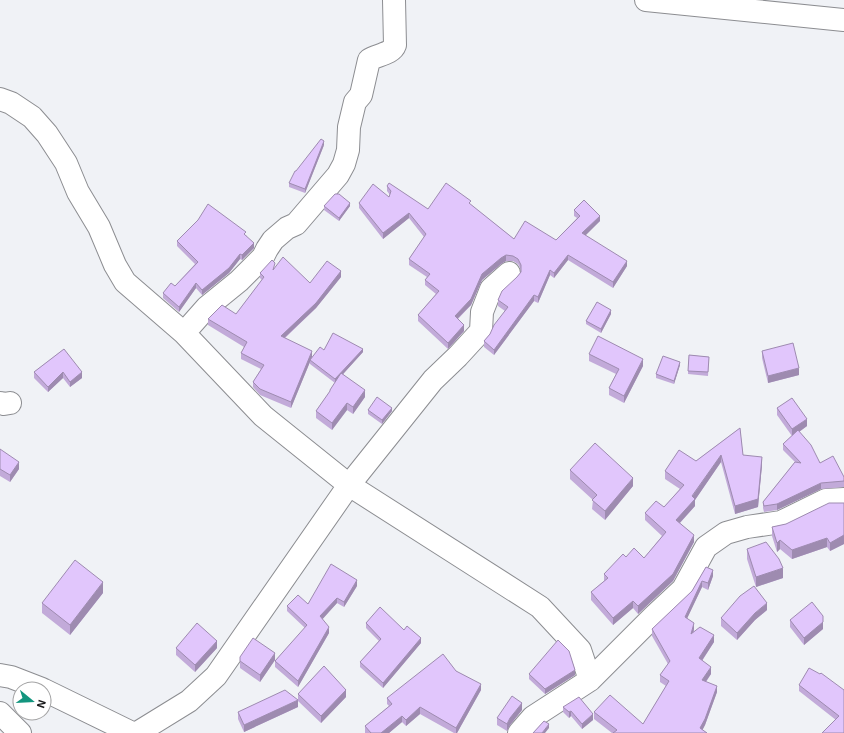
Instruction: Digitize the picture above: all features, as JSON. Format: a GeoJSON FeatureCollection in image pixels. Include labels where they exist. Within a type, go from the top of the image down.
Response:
{"type":"FeatureCollection","features":[{"type":"Feature","properties":{"kind":"street"},"geometry":{"type":"LineString","coordinates":[[184,333],[207,307],[239,281],[263,257],[273,240],[288,228],[296,224],[338,175],[344,164],[348,150],[349,128],[355,102],[361,95],[368,60],[394,49],[394,0]]}},
{"type":"Feature","properties":{"kind":"street"},"geometry":{"type":"LineString","coordinates":[[646,0],[844,20]]}},
{"type":"Feature","properties":{"kind":"street"},"geometry":{"type":"LineString","coordinates":[[0,99],[11,103],[32,117],[47,134],[66,163],[78,192],[99,227],[115,265],[125,282],[184,333],[263,416],[349,485],[540,607],[580,650],[590,680]]}},
{"type":"Feature","properties":{"kind":"street"},"geometry":{"type":"LineString","coordinates":[[137,733],[189,701],[216,676],[349,485],[433,380],[481,331],[482,312],[491,289],[508,273]]}},
{"type":"Feature","properties":{"kind":"street"},"geometry":{"type":"LineString","coordinates":[[519,733],[533,717],[590,680],[683,589],[706,547],[726,533],[747,527],[781,522],[826,500],[844,499]]}},
{"type":"Feature","properties":{"kind":"street"},"geometry":{"type":"LineString","coordinates":[[0,675],[22,681]]}},
{"type":"Feature","properties":{"kind":"street"},"geometry":{"type":"LineString","coordinates":[[52,693],[132,733]]}},
{"type":"Feature","properties":{"kind":"street"},"geometry":{"type":"LineString","coordinates":[[0,712],[20,733]]}},
{"type":"Feature","properties":{"kind":"building"},"geometry":{"type":"Polygon","coordinates":[[[321,139],[324,141],[305,189],[289,183],[295,171],[321,139]]]}},
{"type":"Feature","properties":{"kind":"building"},"geometry":{"type":"Polygon","coordinates":[[[389,183],[428,209],[446,183],[471,201],[469,203],[514,239],[525,221],[556,240],[580,216],[574,210],[584,200],[600,216],[582,233],[627,261],[613,282],[568,255],[554,273],[550,270],[538,297],[534,295],[494,350],[484,341],[508,307],[498,300],[502,291],[521,272],[521,265],[518,259],[513,256],[506,255],[482,274],[471,299],[455,316],[464,325],[448,343],[418,315],[439,291],[425,280],[430,274],[409,259],[426,234],[409,213],[383,233],[359,203],[373,184],[389,197],[391,191],[387,186],[389,183]]]}},
{"type":"Feature","properties":{"kind":"building"},"geometry":{"type":"Polygon","coordinates":[[[335,194],[339,194],[350,203],[339,218],[324,206],[335,194]]]}},
{"type":"Feature","properties":{"kind":"building"},"geometry":{"type":"Polygon","coordinates":[[[208,204],[246,232],[244,234],[254,243],[242,255],[240,254],[229,268],[202,290],[196,283],[179,307],[163,293],[171,283],[175,286],[198,262],[177,241],[198,220],[208,204]]]}},
{"type":"Feature","properties":{"kind":"building"},"geometry":{"type":"Polygon","coordinates":[[[283,257],[310,283],[327,261],[341,271],[316,303],[281,336],[312,351],[291,402],[260,389],[253,382],[264,365],[241,353],[247,342],[208,319],[222,305],[236,314],[264,277],[260,273],[272,260],[275,263],[273,270],[283,257]]]}},
{"type":"Feature","properties":{"kind":"building"},"geometry":{"type":"Polygon","coordinates":[[[597,302],[611,310],[601,329],[586,321],[597,302]]]}},
{"type":"Feature","properties":{"kind":"building"},"geometry":{"type":"Polygon","coordinates":[[[333,333],[363,349],[335,379],[310,360],[320,347],[324,350],[333,333]]]}},
{"type":"Feature","properties":{"kind":"building"},"geometry":{"type":"Polygon","coordinates":[[[598,336],[643,359],[624,396],[609,388],[619,369],[589,354],[598,336]]]}},
{"type":"Feature","properties":{"kind":"building"},"geometry":{"type":"Polygon","coordinates":[[[793,343],[799,368],[768,376],[762,351],[793,343]]]}},
{"type":"Feature","properties":{"kind":"building"},"geometry":{"type":"Polygon","coordinates":[[[64,349],[82,372],[70,382],[63,372],[48,387],[34,372],[64,349]]]}},
{"type":"Feature","properties":{"kind":"building"},"geometry":{"type":"Polygon","coordinates":[[[689,355],[709,357],[708,372],[688,371],[689,355]]]}},
{"type":"Feature","properties":{"kind":"building"},"geometry":{"type":"Polygon","coordinates":[[[663,356],[680,362],[674,381],[656,374],[663,356]]]}},
{"type":"Feature","properties":{"kind":"building"},"geometry":{"type":"Polygon","coordinates":[[[341,373],[365,390],[353,407],[347,403],[332,423],[316,411],[341,373]]]}},
{"type":"Feature","properties":{"kind":"building"},"geometry":{"type":"Polygon","coordinates":[[[377,397],[392,408],[382,420],[368,410],[377,397]]]}},
{"type":"Feature","properties":{"kind":"building"},"geometry":{"type":"Polygon","coordinates":[[[792,398],[807,419],[792,429],[777,408],[792,398]]]}},
{"type":"Feature","properties":{"kind":"building"},"geometry":{"type":"Polygon","coordinates":[[[740,428],[743,455],[762,457],[758,499],[735,506],[721,455],[692,496],[695,499],[676,520],[694,535],[673,574],[638,606],[633,601],[613,618],[591,592],[608,578],[604,574],[623,554],[626,557],[634,548],[644,558],[666,532],[645,513],[656,501],[664,507],[684,485],[665,471],[679,450],[696,461],[740,428]]]}},
{"type":"Feature","properties":{"kind":"building"},"geometry":{"type":"Polygon","coordinates":[[[798,430],[811,445],[820,463],[833,456],[844,477],[844,481],[821,483],[777,504],[764,506],[763,502],[795,462],[801,463],[783,444],[798,430]]]}},
{"type":"Feature","properties":{"kind":"building"},"geometry":{"type":"Polygon","coordinates":[[[595,443],[633,478],[605,511],[592,500],[597,495],[570,470],[595,443]]]}},
{"type":"Feature","properties":{"kind":"building"},"geometry":{"type":"Polygon","coordinates":[[[0,449],[19,462],[10,475],[0,469],[0,449]]]}},
{"type":"Feature","properties":{"kind":"building"},"geometry":{"type":"Polygon","coordinates":[[[829,503],[844,503],[844,535],[830,543],[827,538],[792,550],[780,540],[777,543],[772,527],[786,524],[829,503]]]}},
{"type":"Feature","properties":{"kind":"building"},"geometry":{"type":"Polygon","coordinates":[[[766,542],[779,559],[783,568],[756,577],[747,549],[766,542]]]}},
{"type":"Feature","properties":{"kind":"building"},"geometry":{"type":"Polygon","coordinates":[[[75,560],[103,582],[70,625],[42,603],[75,560]]]}},
{"type":"Feature","properties":{"kind":"building"},"geometry":{"type":"Polygon","coordinates":[[[331,564],[357,580],[344,602],[337,598],[320,616],[329,627],[298,681],[275,661],[307,625],[287,606],[298,595],[308,604],[331,564]]]}},
{"type":"Feature","properties":{"kind":"building"},"geometry":{"type":"Polygon","coordinates":[[[706,567],[713,570],[708,583],[702,581],[685,617],[694,623],[691,634],[700,627],[714,635],[699,658],[711,667],[702,680],[717,686],[705,719],[700,728],[707,733],[613,733],[617,730],[594,712],[610,695],[643,724],[669,681],[660,675],[670,661],[652,629],[692,591],[706,567]]]}},
{"type":"Feature","properties":{"kind":"building"},"geometry":{"type":"Polygon","coordinates":[[[754,586],[767,603],[755,613],[737,633],[721,618],[740,596],[754,586]]]}},
{"type":"Feature","properties":{"kind":"building"},"geometry":{"type":"Polygon","coordinates":[[[812,602],[823,616],[823,622],[804,638],[790,620],[812,602]]]}},
{"type":"Feature","properties":{"kind":"building"},"geometry":{"type":"Polygon","coordinates":[[[380,607],[404,630],[407,626],[421,638],[383,683],[360,662],[381,639],[366,623],[380,607]]]}},
{"type":"Feature","properties":{"kind":"building"},"geometry":{"type":"Polygon","coordinates":[[[197,623],[217,641],[195,665],[176,648],[197,623]]]}},
{"type":"Feature","properties":{"kind":"building"},"geometry":{"type":"Polygon","coordinates":[[[253,638],[275,653],[260,675],[240,661],[240,657],[253,638]]]}},
{"type":"Feature","properties":{"kind":"building"},"geometry":{"type":"Polygon","coordinates":[[[558,640],[569,651],[575,670],[545,689],[529,674],[558,640]]]}},
{"type":"Feature","properties":{"kind":"building"},"geometry":{"type":"Polygon","coordinates":[[[443,654],[456,671],[481,684],[456,728],[420,707],[406,720],[402,716],[381,733],[371,733],[365,726],[392,704],[387,698],[443,654]]]}},
{"type":"Feature","properties":{"kind":"building"},"geometry":{"type":"Polygon","coordinates":[[[324,666],[346,690],[321,716],[298,694],[324,666]]]}},
{"type":"Feature","properties":{"kind":"building"},"geometry":{"type":"Polygon","coordinates":[[[809,668],[820,674],[821,673],[844,690],[844,733],[822,733],[839,716],[799,685],[809,668]]]}},
{"type":"Feature","properties":{"kind":"building"},"geometry":{"type":"Polygon","coordinates":[[[285,690],[298,700],[244,725],[238,712],[285,690]]]}},
{"type":"Feature","properties":{"kind":"building"},"geometry":{"type":"Polygon","coordinates":[[[512,696],[522,703],[507,724],[497,718],[512,696]]]}},
{"type":"Feature","properties":{"kind":"building"},"geometry":{"type":"Polygon","coordinates":[[[579,697],[593,714],[582,724],[571,711],[569,712],[563,707],[579,697]]]}},
{"type":"Feature","properties":{"kind":"building"},"geometry":{"type":"Polygon","coordinates":[[[544,721],[549,724],[542,733],[533,733],[544,721]]]}}]}
